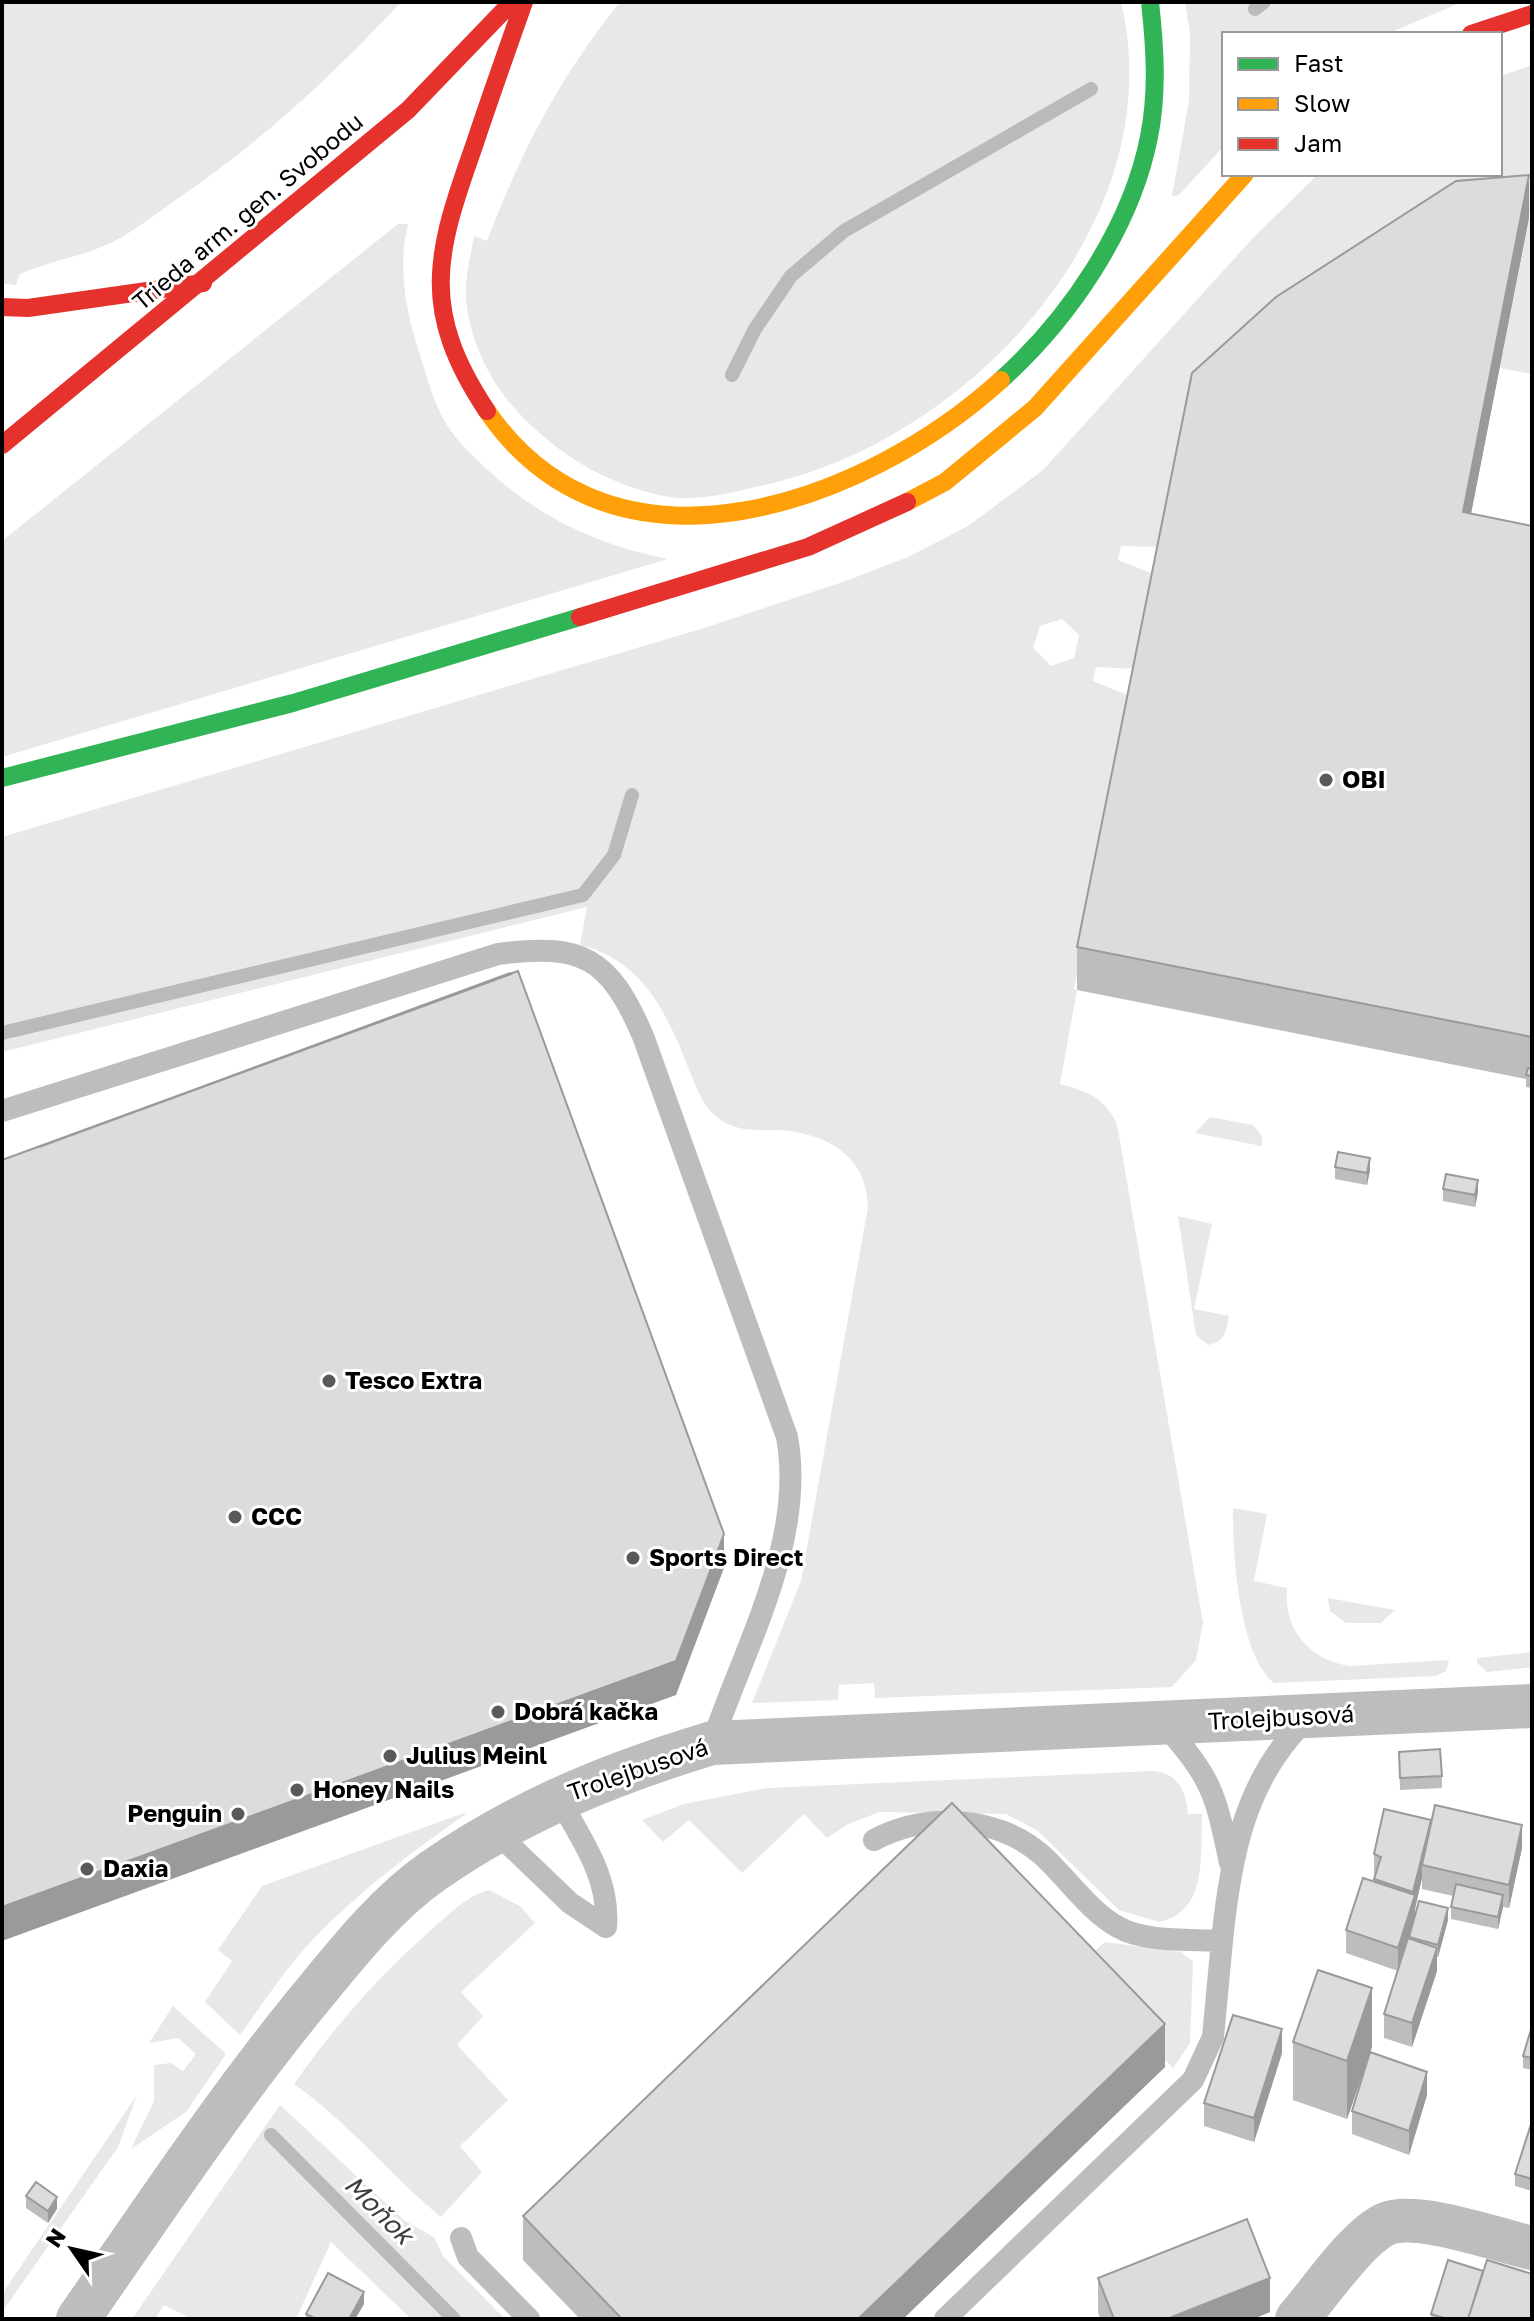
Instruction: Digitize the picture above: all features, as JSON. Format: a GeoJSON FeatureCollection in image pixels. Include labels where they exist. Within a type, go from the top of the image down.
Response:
{"type":"FeatureCollection","features":[{"type":"Feature","properties":{"kind":"main road","name":"Trieda arm. gen. Svobodu"},"geometry":{"type":"LineString","coordinates":[[2,445],[203,283],[408,110],[512,2]]}},
{"type":"Feature","properties":{"kind":"main road"},"geometry":{"type":"LineString","coordinates":[[524,2],[450,213],[440,262],[441,303],[448,333],[476,396],[505,435],[535,464],[575,491],[616,508],[659,517],[703,518],[769,507],[852,482],[927,439],[982,397],[1035,345],[1084,283],[1124,213],[1147,145],[1157,99],[1150,2]]}},
{"type":"Feature","properties":{"kind":"main road"},"geometry":{"type":"LineString","coordinates":[[1477,32],[1532,14]]}},
{"type":"Feature","properties":{"kind":"main road"},"geometry":{"type":"LineString","coordinates":[[2,778],[293,703],[808,547],[891,511],[945,482],[1035,408],[1243,176]]}},
{"type":"Feature","properties":{"kind":"main road"},"geometry":{"type":"LineString","coordinates":[[2,307],[28,308],[203,283]]}},
{"type":"Feature","properties":{"kind":"street","name":"Trolejbusová"},"geometry":{"type":"LineString","coordinates":[[78,2319],[255,2065],[362,1934],[431,1872],[558,1797],[636,1766],[712,1743],[1532,1706]]}},
{"type":"Feature","properties":{"kind":"street"},"geometry":{"type":"LineString","coordinates":[[1297,2319],[1368,2237],[1386,2224],[1408,2219],[1532,2248]]}},
{"type":"Feature","properties":{"kind":"lane"},"geometry":{"type":"LineString","coordinates":[[2,1111],[498,954],[567,950],[578,954],[616,983],[643,1036],[787,1437],[793,1470],[775,1570],[712,1743]]}},
{"type":"Feature","properties":{"kind":"lane"},"geometry":{"type":"LineString","coordinates":[[945,2319],[1193,2080],[1213,2037],[1230,1864],[1263,1774],[1287,1738],[1310,1717]]}},
{"type":"Feature","properties":{"kind":"lane"},"geometry":{"type":"LineString","coordinates":[[1163,1723],[1206,1774],[1218,1806],[1230,1864]]}},
{"type":"Feature","properties":{"kind":"lane"},"geometry":{"type":"LineString","coordinates":[[496,1832],[570,1903],[606,1927],[606,1892],[600,1874],[558,1797]]}},
{"type":"Feature","properties":{"kind":"lane"},"geometry":{"type":"LineString","coordinates":[[874,1840],[911,1826],[943,1822],[999,1830],[1020,1838],[1042,1855],[1116,1926],[1148,1935],[1222,1941]]}},
{"type":"Feature","properties":{"kind":"lane"},"geometry":{"type":"LineString","coordinates":[[461,2238],[468,2257],[529,2319]]}},
{"type":"Feature","properties":{"kind":"shaded area"},"geometry":{"type":"Polygon","coordinates":[[[2,2],[401,2],[295,107],[208,177],[120,238],[20,274],[16,285],[2,283],[2,2]]]}},
{"type":"Feature","properties":{"kind":"shaded area"},"geometry":{"type":"Polygon","coordinates":[[[620,2],[1121,2],[1129,83],[1117,162],[1087,237],[1042,306],[985,367],[919,418],[848,457],[773,483],[687,498],[659,495],[624,485],[592,470],[533,427],[507,400],[479,351],[468,315],[466,288],[474,236],[487,241],[528,145],[560,87],[620,2]]]}},
{"type":"Feature","properties":{"kind":"shaded area"},"geometry":{"type":"Polygon","coordinates":[[[1185,2],[1462,2],[1392,32],[1222,32],[1222,148],[1179,195],[1172,196],[1189,101],[1190,34],[1185,2]]]}},
{"type":"Feature","properties":{"kind":"shaded area"},"geometry":{"type":"Polygon","coordinates":[[[1532,65],[1532,213],[1455,219],[1162,547],[1121,546],[1118,560],[1156,575],[1138,669],[1096,667],[1093,681],[1132,697],[1074,989],[1077,990],[1060,1084],[1094,1096],[1117,1124],[1203,1623],[1196,1660],[1172,1687],[875,1698],[874,1683],[839,1685],[838,1700],[752,1703],[801,1581],[868,1207],[862,1176],[854,1164],[834,1145],[820,1139],[789,1131],[735,1127],[713,1113],[701,1097],[663,1011],[638,977],[622,964],[580,945],[587,907],[2,1052],[2,837],[704,628],[908,557],[968,526],[1043,470],[1251,240],[1316,176],[1502,176],[1502,75],[1532,65]],[[1062,619],[1040,626],[1033,648],[1051,666],[1074,658],[1079,635],[1062,619]]]}},
{"type":"Feature","properties":{"kind":"shaded area"},"geometry":{"type":"Polygon","coordinates":[[[1529,220],[1532,220],[1532,374],[1500,368],[1529,220]]]}},
{"type":"Feature","properties":{"kind":"shaded area"},"geometry":{"type":"Polygon","coordinates":[[[398,224],[408,224],[403,271],[413,333],[435,400],[443,419],[458,440],[510,489],[551,517],[595,538],[668,559],[2,757],[2,541],[398,224]]]}},
{"type":"Feature","properties":{"kind":"shaded area"},"geometry":{"type":"Polygon","coordinates":[[[1210,1117],[1253,1125],[1262,1136],[1262,1146],[1195,1133],[1210,1117]]]}},
{"type":"Feature","properties":{"kind":"shaded area"},"geometry":{"type":"Polygon","coordinates":[[[1178,1216],[1212,1224],[1194,1309],[1229,1316],[1226,1331],[1214,1344],[1208,1345],[1196,1335],[1178,1216]]]}},
{"type":"Feature","properties":{"kind":"shaded area"},"geometry":{"type":"Polygon","coordinates":[[[1233,1508],[1267,1514],[1254,1581],[1287,1588],[1287,1603],[1295,1630],[1311,1650],[1336,1663],[1350,1666],[1449,1660],[1446,1671],[1436,1676],[1274,1683],[1262,1669],[1245,1627],[1236,1575],[1233,1508]]]}},
{"type":"Feature","properties":{"kind":"shaded area"},"geometry":{"type":"Polygon","coordinates":[[[1328,1598],[1395,1610],[1381,1623],[1346,1623],[1330,1611],[1328,1598]]]}},
{"type":"Feature","properties":{"kind":"shaded area"},"geometry":{"type":"Polygon","coordinates":[[[1532,1652],[1532,1667],[1487,1672],[1477,1663],[1477,1658],[1532,1652]]]}},
{"type":"Feature","properties":{"kind":"shaded area"},"geometry":{"type":"Polygon","coordinates":[[[1153,1771],[1175,1779],[1183,1791],[1188,1814],[1202,1814],[1201,1862],[1194,1893],[1187,1906],[1175,1916],[1159,1922],[1119,1910],[1038,1831],[1006,1814],[880,1812],[848,1824],[827,1838],[804,1814],[742,1873],[689,1820],[663,1842],[642,1820],[684,1804],[767,1788],[1153,1771]]]}},
{"type":"Feature","properties":{"kind":"shaded area"},"geometry":{"type":"Polygon","coordinates":[[[464,1813],[383,1876],[324,1928],[289,1968],[240,2035],[205,2002],[232,1961],[218,1950],[262,1886],[464,1813]]]}},
{"type":"Feature","properties":{"kind":"shaded area"},"geometry":{"type":"Polygon","coordinates":[[[489,1890],[520,1906],[535,1923],[461,1992],[483,2016],[457,2045],[508,2100],[460,2146],[482,2172],[441,2217],[333,2115],[294,2084],[341,2023],[410,1949],[457,1907],[489,1890]]]}},
{"type":"Feature","properties":{"kind":"shaded area"},"geometry":{"type":"Polygon","coordinates":[[[1105,1942],[1181,1952],[1193,1962],[1190,2043],[1173,2068],[1076,1967],[1105,1942]]]}},
{"type":"Feature","properties":{"kind":"shaded area"},"geometry":{"type":"Polygon","coordinates":[[[173,2006],[226,2054],[186,2112],[131,2149],[154,2101],[154,2065],[171,2063],[183,2071],[196,2054],[178,2038],[149,2043],[173,2006]]]}},
{"type":"Feature","properties":{"kind":"shaded area"},"geometry":{"type":"Polygon","coordinates":[[[137,2095],[118,2147],[2,2312],[2,2294],[137,2095]]]}},
{"type":"Feature","properties":{"kind":"shaded area"},"geometry":{"type":"Polygon","coordinates":[[[280,2105],[405,2221],[434,2237],[443,2256],[505,2319],[411,2319],[331,2242],[296,2319],[192,2319],[164,2305],[155,2319],[132,2319],[280,2105]]]}},
{"type":"Feature","properties":{"kind":"building","name":"OBI"},"geometry":{"type":"Polygon","coordinates":[[[1529,175],[1463,512],[1532,526],[1532,1037],[1077,947],[1192,373],[1276,297],[1456,181],[1529,175]]]}},
{"type":"Feature","properties":{"kind":"building","name":"Tesco Extra"},"geometry":{"type":"Polygon","coordinates":[[[518,971],[724,1534],[676,1661],[2,1907],[2,1160],[518,971]]]}},
{"type":"Feature","properties":{"kind":"building"},"geometry":{"type":"Polygon","coordinates":[[[510,973],[511,974],[39,1147],[510,973]]]}},
{"type":"Feature","properties":{"kind":"building"},"geometry":{"type":"Polygon","coordinates":[[[1338,1152],[1370,1158],[1367,1173],[1335,1167],[1338,1152]]]}},
{"type":"Feature","properties":{"kind":"building"},"geometry":{"type":"Polygon","coordinates":[[[1446,1174],[1478,1180],[1475,1195],[1443,1189],[1446,1174]]]}},
{"type":"Feature","properties":{"kind":"building"},"geometry":{"type":"Polygon","coordinates":[[[1440,1749],[1442,1776],[1400,1778],[1399,1752],[1440,1749]]]}},
{"type":"Feature","properties":{"kind":"building"},"geometry":{"type":"Polygon","coordinates":[[[952,1803],[1165,2024],[858,2319],[622,2319],[523,2216],[952,1803]]]}},
{"type":"Feature","properties":{"kind":"building"},"geometry":{"type":"Polygon","coordinates":[[[1435,1805],[1522,1825],[1509,1885],[1422,1865],[1435,1805]]]}},
{"type":"Feature","properties":{"kind":"building"},"geometry":{"type":"Polygon","coordinates":[[[1384,1809],[1431,1820],[1413,1892],[1374,1879],[1381,1857],[1374,1854],[1384,1809]]]}},
{"type":"Feature","properties":{"kind":"building"},"geometry":{"type":"Polygon","coordinates":[[[1363,1878],[1415,1895],[1398,1948],[1346,1930],[1363,1878]]]}},
{"type":"Feature","properties":{"kind":"building"},"geometry":{"type":"Polygon","coordinates":[[[1456,1884],[1503,1895],[1498,1917],[1451,1907],[1456,1884]]]}},
{"type":"Feature","properties":{"kind":"building"},"geometry":{"type":"Polygon","coordinates":[[[1419,1901],[1448,1908],[1438,1945],[1409,1937],[1419,1901]]]}},
{"type":"Feature","properties":{"kind":"building"},"geometry":{"type":"Polygon","coordinates":[[[1408,1938],[1437,1948],[1412,2023],[1384,2014],[1408,1938]]]}},
{"type":"Feature","properties":{"kind":"building"},"geometry":{"type":"Polygon","coordinates":[[[1318,1970],[1372,1988],[1347,2061],[1293,2042],[1318,1970]]]}},
{"type":"Feature","properties":{"kind":"building"},"geometry":{"type":"Polygon","coordinates":[[[1233,2015],[1282,2029],[1254,2118],[1204,2103],[1233,2015]]]}},
{"type":"Feature","properties":{"kind":"building"},"geometry":{"type":"Polygon","coordinates":[[[1532,2026],[1532,2058],[1523,2056],[1532,2026]]]}},
{"type":"Feature","properties":{"kind":"building"},"geometry":{"type":"Polygon","coordinates":[[[1370,2052],[1427,2072],[1409,2131],[1352,2111],[1370,2052]]]}},
{"type":"Feature","properties":{"kind":"building"},"geometry":{"type":"Polygon","coordinates":[[[1532,2121],[1532,2179],[1515,2174],[1532,2121]]]}},
{"type":"Feature","properties":{"kind":"building"},"geometry":{"type":"Polygon","coordinates":[[[36,2182],[57,2197],[48,2211],[26,2196],[36,2182]]]}},
{"type":"Feature","properties":{"kind":"building"},"geometry":{"type":"Polygon","coordinates":[[[1247,2219],[1270,2278],[1167,2319],[1114,2319],[1098,2278],[1247,2219]]]}},
{"type":"Feature","properties":{"kind":"building"},"geometry":{"type":"Polygon","coordinates":[[[1448,2260],[1483,2271],[1468,2319],[1447,2319],[1431,2314],[1448,2260]]]}},
{"type":"Feature","properties":{"kind":"building"},"geometry":{"type":"Polygon","coordinates":[[[1487,2260],[1532,2274],[1532,2319],[1468,2319],[1487,2260]]]}},
{"type":"Feature","properties":{"kind":"building"},"geometry":{"type":"Polygon","coordinates":[[[328,2273],[364,2292],[349,2319],[316,2319],[306,2314],[328,2273]]]}},
{"type":"Feature","properties":{"kind":"waterway"},"geometry":{"type":"LineString","coordinates":[[1255,9],[1264,2]]}},
{"type":"Feature","properties":{"kind":"waterway"},"geometry":{"type":"LineString","coordinates":[[732,375],[755,329],[791,276],[844,231],[1091,89]]}},
{"type":"Feature","properties":{"kind":"waterway"},"geometry":{"type":"LineString","coordinates":[[2,1033],[583,895],[614,855],[632,795]]}},
{"type":"Feature","properties":{"kind":"waterway","name":"Moňok"},"geometry":{"type":"LineString","coordinates":[[271,2135],[454,2319]]}},
{"type":"Feature","properties":{"kind":"traffic: fast"},"geometry":{"type":"LineString","coordinates":[[1001,380],[1026,356],[1073,300],[1094,270],[1128,205],[1149,137],[1154,103],[1150,2]]}},
{"type":"Feature","properties":{"kind":"traffic: fast"},"geometry":{"type":"LineString","coordinates":[[2,778],[293,703],[580,617]]}},
{"type":"Feature","properties":{"kind":"traffic: slow"},"geometry":{"type":"LineString","coordinates":[[907,502],[945,482],[1035,408],[1243,176]]}},
{"type":"Feature","properties":{"kind":"traffic: slow"},"geometry":{"type":"LineString","coordinates":[[487,411],[540,468],[602,502],[670,515],[741,511],[813,492],[882,462],[946,424],[1001,380]]}},
{"type":"Feature","properties":{"kind":"traffic: jam"},"geometry":{"type":"LineString","coordinates":[[2,445],[408,110],[512,2]]}},
{"type":"Feature","properties":{"kind":"traffic: jam"},"geometry":{"type":"LineString","coordinates":[[487,411],[465,375],[451,342],[443,311],[443,250],[461,184],[524,2]]}},
{"type":"Feature","properties":{"kind":"traffic: jam"},"geometry":{"type":"LineString","coordinates":[[1477,32],[1532,14]]}},
{"type":"Feature","properties":{"kind":"traffic: jam"},"geometry":{"type":"LineString","coordinates":[[2,307],[28,308],[203,283]]}},
{"type":"Feature","properties":{"kind":"traffic: jam"},"geometry":{"type":"LineString","coordinates":[[580,617],[808,547],[907,502]]}},
{"type":"Feature","properties":{"kind":"place","name":"OBI"},"geometry":{"type":"Point","coordinates":[1326,780]}},
{"type":"Feature","properties":{"kind":"place","name":"Tesco Extra"},"geometry":{"type":"Point","coordinates":[329,1381]}},
{"type":"Feature","properties":{"kind":"place","name":"CCC"},"geometry":{"type":"Point","coordinates":[235,1517]}},
{"type":"Feature","properties":{"kind":"place","name":"Sports Direct"},"geometry":{"type":"Point","coordinates":[633,1558]}},
{"type":"Feature","properties":{"kind":"place","name":"Dobrá kačka"},"geometry":{"type":"Point","coordinates":[498,1712]}},
{"type":"Feature","properties":{"kind":"place","name":"Julius Meinl"},"geometry":{"type":"Point","coordinates":[390,1756]}},
{"type":"Feature","properties":{"kind":"place","name":"Honey Nails"},"geometry":{"type":"Point","coordinates":[297,1790]}},
{"type":"Feature","properties":{"kind":"place","name":"Penguin"},"geometry":{"type":"Point","coordinates":[238,1814]}},
{"type":"Feature","properties":{"kind":"place","name":"Daxia"},"geometry":{"type":"Point","coordinates":[87,1869]}}]}
